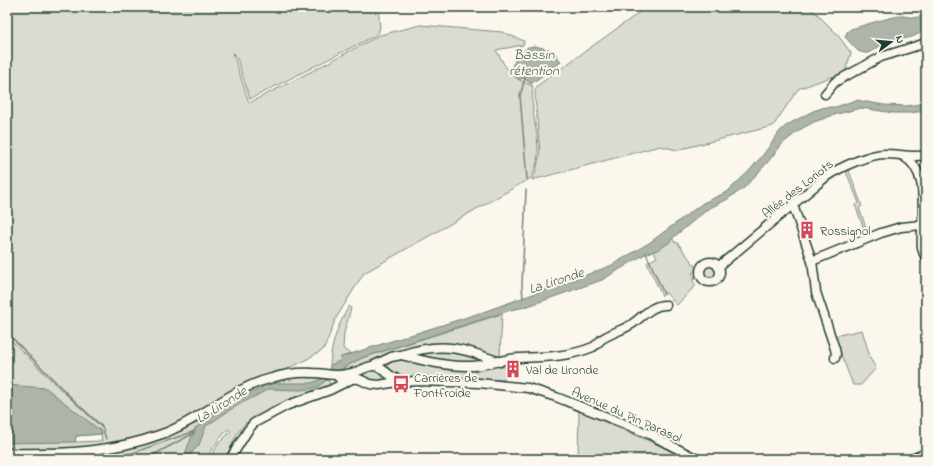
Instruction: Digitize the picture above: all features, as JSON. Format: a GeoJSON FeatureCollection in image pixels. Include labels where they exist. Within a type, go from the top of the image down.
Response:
{"type":"FeatureCollection","features":[{"type":"Feature","properties":{"kind":"street"},"geometry":{"type":"LineString","coordinates":[[826,94],[835,82],[881,57],[926,43]]}},
{"type":"Feature","properties":{"kind":"street","name":"Allée des Loriots"},"geometry":{"type":"LineString","coordinates":[[718,267],[827,176],[842,168],[880,154],[902,156],[926,155]]}},
{"type":"Feature","properties":{"kind":"street"},"geometry":{"type":"LineString","coordinates":[[902,156],[914,166],[922,182],[922,247],[926,258]]}},
{"type":"Feature","properties":{"kind":"street"},"geometry":{"type":"LineString","coordinates":[[922,182],[926,173]]}},
{"type":"Feature","properties":{"kind":"street"},"geometry":{"type":"LineString","coordinates":[[793,205],[812,262],[816,292],[835,349],[835,358]]}},
{"type":"Feature","properties":{"kind":"street"},"geometry":{"type":"LineString","coordinates":[[812,262],[881,232],[901,227],[922,225]]}},
{"type":"Feature","properties":{"kind":"street"},"geometry":{"type":"LineString","coordinates":[[401,355],[434,363],[463,365],[478,365],[500,362],[509,359],[556,357],[583,351],[595,346],[602,339],[631,324],[658,305],[666,305]]}},
{"type":"Feature","properties":{"kind":"street"},"geometry":{"type":"LineString","coordinates":[[230,459],[254,423],[288,406],[330,390],[362,369],[395,356],[427,347],[447,347],[477,353],[500,362]]}},
{"type":"Feature","properties":{"kind":"street"},"geometry":{"type":"LineString","coordinates":[[7,453],[52,454],[87,452],[120,447],[170,431],[196,418],[238,391],[262,380],[281,376],[302,373],[322,374],[337,377],[352,376],[359,380],[376,385],[382,384],[386,378],[383,370],[386,360]]}},
{"type":"Feature","properties":{"kind":"street"},"geometry":{"type":"LineString","coordinates":[[372,366],[383,370]]}},
{"type":"Feature","properties":{"kind":"street"},"geometry":{"type":"LineString","coordinates":[[362,369],[360,376],[366,382]]}},
{"type":"Feature","properties":{"kind":"street","name":"Avenue du Pin Parasol"},"geometry":{"type":"LineString","coordinates":[[383,370],[393,377],[404,381]]}},
{"type":"Feature","properties":{"kind":"street"},"geometry":{"type":"LineString","coordinates":[[330,390],[337,377]]}},
{"type":"Feature","properties":{"kind":"street","name":"Avenue du Pin Parasol"},"geometry":{"type":"LineString","coordinates":[[382,384],[404,381],[479,383],[519,386],[532,389],[579,405],[649,434],[697,459]]}},
{"type":"Feature","properties":{"kind":"street"},"geometry":{"type":"LineString","coordinates":[[911,459],[924,453]]}},
{"type":"Feature","properties":{"kind":"shaded area"},"geometry":{"type":"Polygon","coordinates":[[[7,7],[378,7],[380,27],[378,34],[250,99],[236,55],[233,53],[249,103],[380,35],[420,25],[502,32],[524,41],[523,45],[496,50],[503,63],[514,76],[519,80],[533,86],[532,98],[538,144],[538,156],[536,167],[531,178],[364,273],[336,318],[324,349],[309,358],[284,370],[274,372],[241,385],[180,423],[132,440],[111,444],[70,448],[7,448],[7,336],[102,428],[102,426],[77,403],[7,332],[7,7]],[[101,434],[76,436],[75,442],[102,441],[101,434]]]}},
{"type":"Feature","properties":{"kind":"shaded area"},"geometry":{"type":"Polygon","coordinates":[[[647,7],[810,7],[837,34],[851,53],[845,72],[798,89],[773,126],[677,150],[660,146],[532,180],[536,172],[540,152],[535,97],[535,91],[538,85],[647,7]]]}},
{"type":"Feature","properties":{"kind":"shaded area"},"geometry":{"type":"Polygon","coordinates":[[[848,168],[862,206],[859,208],[868,233],[866,234],[855,205],[859,203],[845,169],[848,168]]]}},
{"type":"Feature","properties":{"kind":"shaded area"},"geometry":{"type":"Polygon","coordinates":[[[673,239],[675,243],[677,242],[697,269],[692,273],[695,279],[692,280],[696,285],[677,305],[666,293],[662,296],[647,263],[657,257],[654,251],[673,239]]]}},
{"type":"Feature","properties":{"kind":"shaded area"},"geometry":{"type":"Polygon","coordinates":[[[710,264],[717,269],[718,272],[713,279],[710,280],[703,275],[702,272],[707,265],[710,264]]]}},
{"type":"Feature","properties":{"kind":"shaded area"},"geometry":{"type":"Polygon","coordinates":[[[349,306],[351,308],[344,333],[343,348],[351,353],[336,372],[330,370],[331,353],[341,321],[349,306]]]}},
{"type":"Feature","properties":{"kind":"shaded area"},"geometry":{"type":"Polygon","coordinates":[[[502,314],[500,357],[462,347],[447,345],[341,374],[343,368],[362,358],[502,314]]]}},
{"type":"Feature","properties":{"kind":"shaded area"},"geometry":{"type":"Polygon","coordinates":[[[862,330],[871,360],[876,368],[861,385],[853,385],[834,336],[862,330]]]}},
{"type":"Feature","properties":{"kind":"shaded area"},"geometry":{"type":"Polygon","coordinates":[[[424,351],[460,352],[481,358],[481,360],[479,362],[455,363],[424,358],[424,351]]]}},
{"type":"Feature","properties":{"kind":"shaded area"},"geometry":{"type":"Polygon","coordinates":[[[396,359],[486,367],[506,367],[504,380],[399,378],[388,368],[388,362],[396,359]]]}},
{"type":"Feature","properties":{"kind":"shaded area"},"geometry":{"type":"Polygon","coordinates":[[[365,370],[377,370],[382,374],[382,381],[375,382],[364,378],[363,374],[365,370]]]}},
{"type":"Feature","properties":{"kind":"shaded area"},"geometry":{"type":"Polygon","coordinates":[[[306,375],[329,381],[330,384],[326,387],[289,401],[254,421],[247,422],[238,432],[225,459],[209,459],[219,443],[231,431],[228,429],[216,443],[206,459],[7,459],[7,455],[74,457],[105,454],[121,450],[154,440],[199,421],[234,397],[260,385],[306,375]]]}},
{"type":"Feature","properties":{"kind":"shaded area"},"geometry":{"type":"Polygon","coordinates":[[[579,411],[661,446],[686,459],[578,459],[579,411]]]}},
{"type":"Feature","properties":{"kind":"water"},"geometry":{"type":"Polygon","coordinates":[[[926,12],[926,30],[912,37],[887,42],[868,53],[858,51],[845,37],[847,32],[851,29],[899,16],[918,17],[924,15],[926,12]]]}},
{"type":"Feature","properties":{"kind":"water","name":"Bassin rétention"},"geometry":{"type":"Polygon","coordinates":[[[535,46],[554,51],[561,62],[531,84],[523,78],[519,80],[512,71],[512,66],[518,56],[528,47],[535,46]]]}},
{"type":"Feature","properties":{"kind":"water"},"geometry":{"type":"Polygon","coordinates":[[[856,100],[884,105],[907,106],[926,103],[926,111],[894,113],[861,108],[814,122],[801,129],[783,143],[744,188],[726,200],[708,209],[660,249],[645,254],[602,280],[525,307],[511,310],[362,358],[343,368],[319,386],[311,389],[269,389],[233,408],[206,426],[199,445],[186,459],[178,459],[185,454],[195,428],[229,404],[267,385],[279,383],[311,383],[320,380],[330,371],[330,365],[340,361],[341,357],[483,312],[612,265],[649,243],[703,203],[727,192],[748,172],[763,155],[780,131],[787,125],[813,111],[825,107],[836,107],[856,100]]]}},
{"type":"Feature","properties":{"kind":"water"},"geometry":{"type":"Polygon","coordinates":[[[7,385],[46,388],[101,431],[102,434],[76,436],[75,442],[7,443],[7,385]]]}},
{"type":"Feature","properties":{"kind":"waterway"},"geometry":{"type":"LineString","coordinates":[[525,78],[520,96],[527,179]]}},
{"type":"Feature","properties":{"kind":"waterway","name":"La Lironde"},"geometry":{"type":"LineString","coordinates":[[523,298],[522,286],[526,190]]}},
{"type":"Feature","properties":{"kind":"waterway"},"geometry":{"type":"LineString","coordinates":[[646,253],[664,294]]}},
{"type":"Feature","properties":{"kind":"waterway"},"geometry":{"type":"LineString","coordinates":[[7,333],[100,425],[106,439]]}},
{"type":"Feature","properties":{"kind":"waterway"},"geometry":{"type":"LineString","coordinates":[[112,454],[115,457],[121,457],[195,431]]}},
{"type":"Feature","properties":{"kind":"waterway"},"geometry":{"type":"LineString","coordinates":[[125,459],[155,454],[194,433]]}},
{"type":"Feature","properties":{"kind":"place","name":"Rossignol"},"geometry":{"type":"Point","coordinates":[807,230]}},
{"type":"Feature","properties":{"kind":"place","name":"Val de Lironde"},"geometry":{"type":"Point","coordinates":[513,369]}},
{"type":"Feature","properties":{"kind":"place","name":"Carrières de Fontfroide"},"geometry":{"type":"Point","coordinates":[401,384]}}]}
